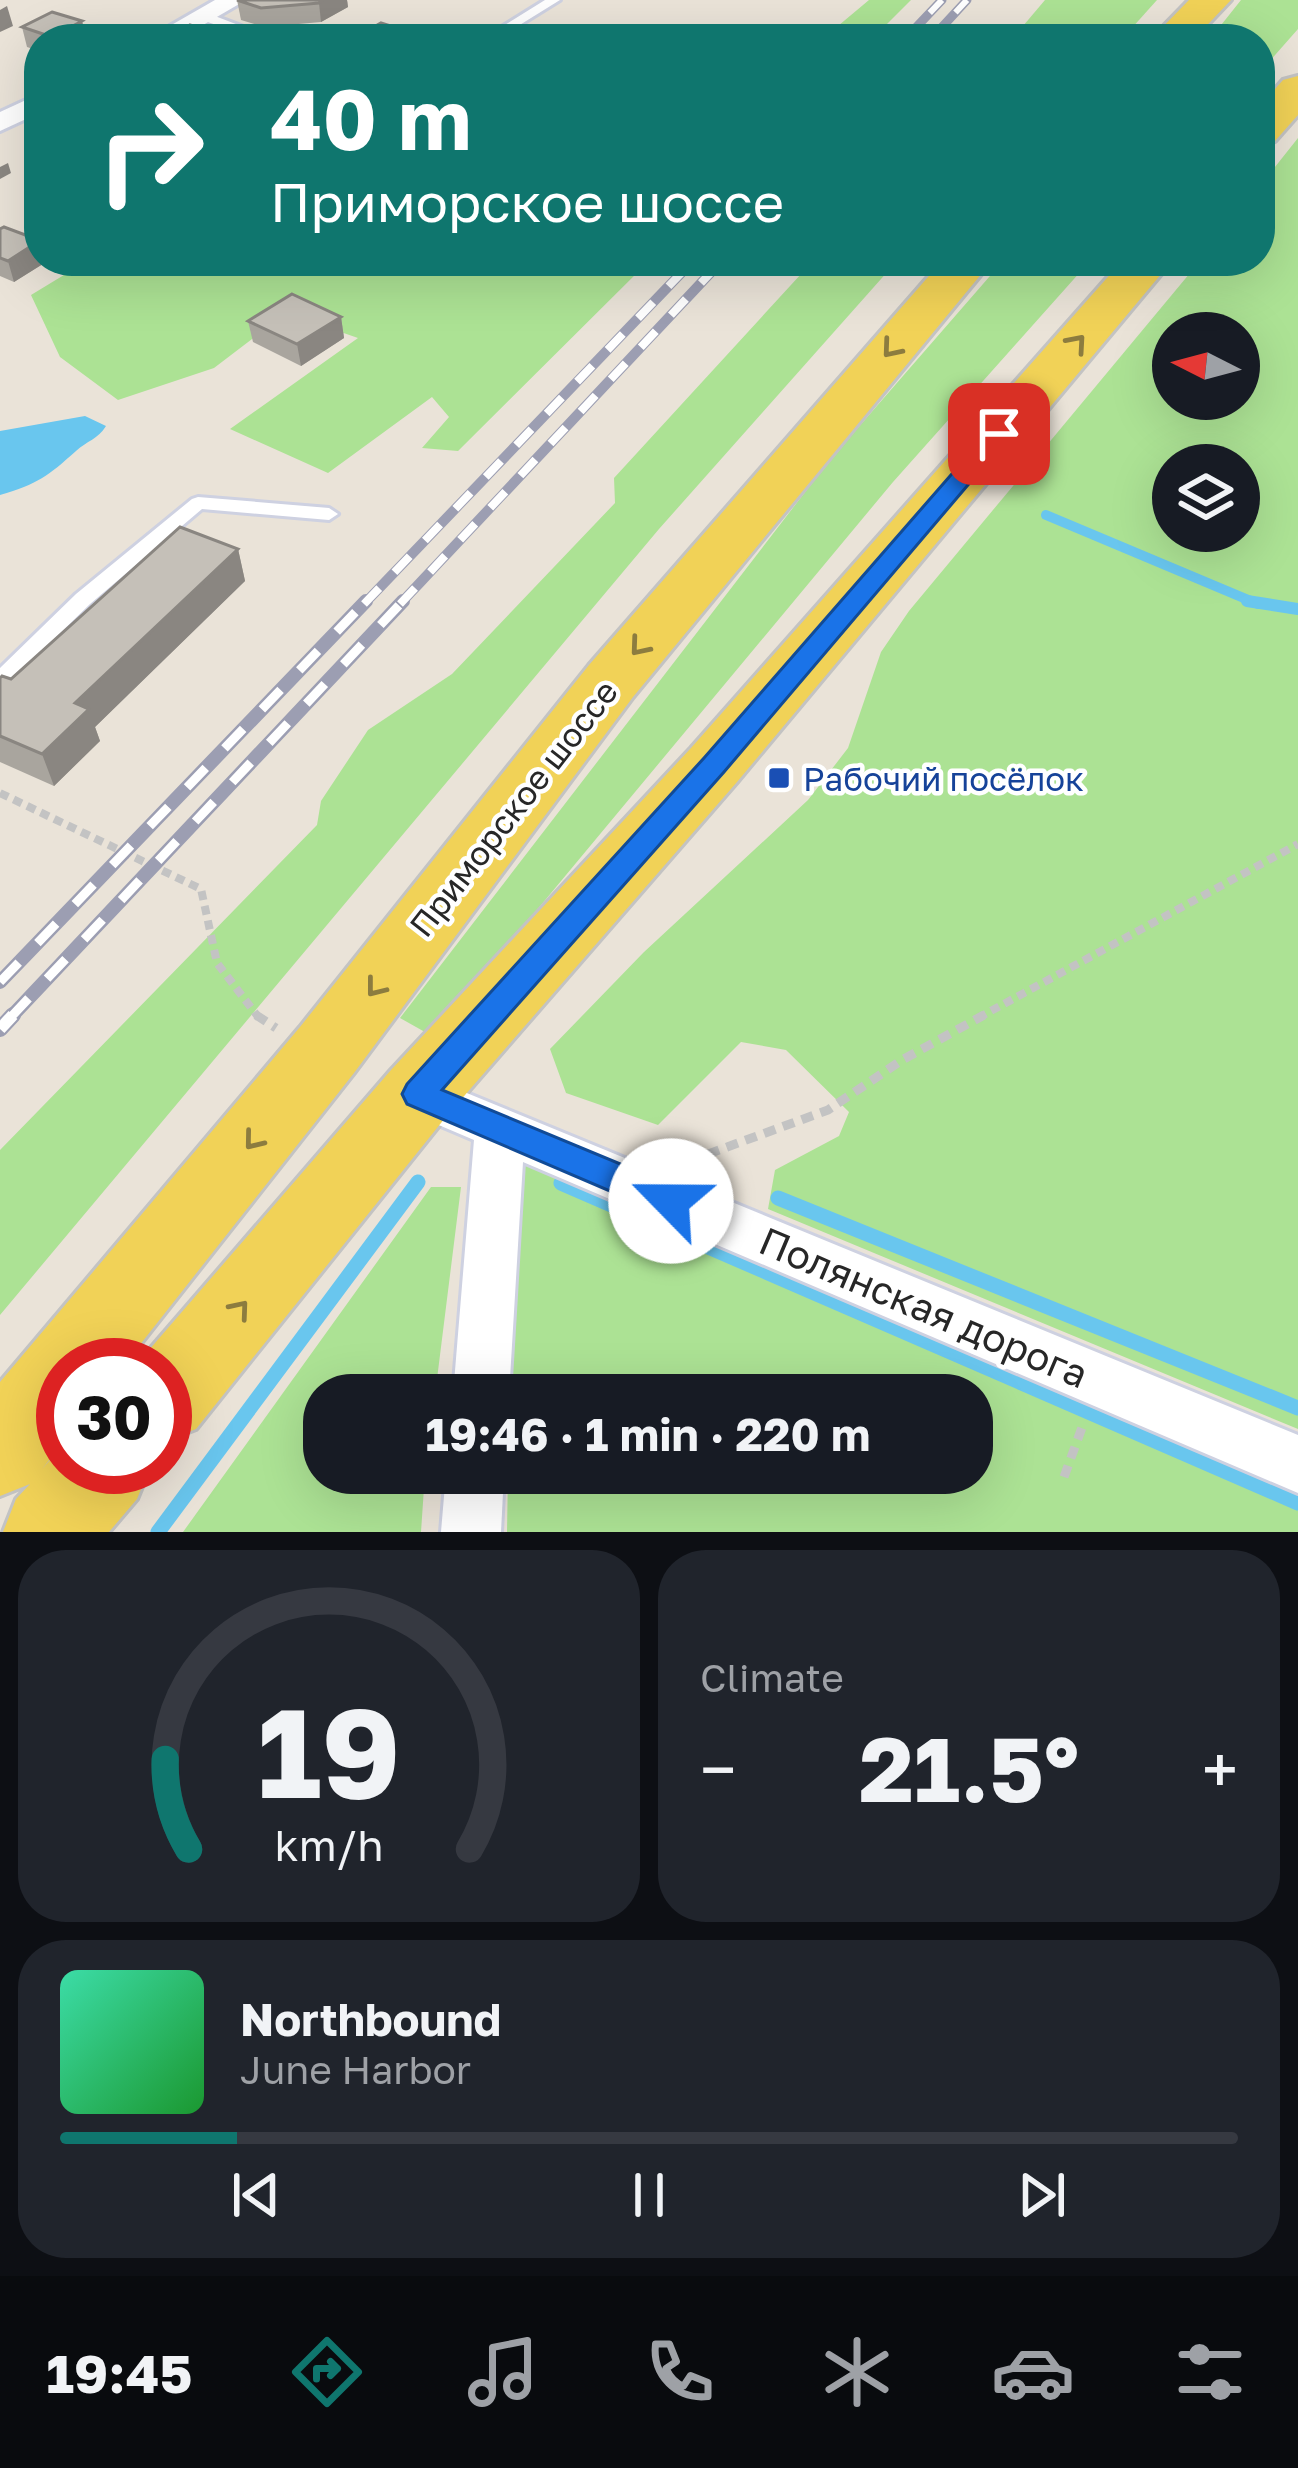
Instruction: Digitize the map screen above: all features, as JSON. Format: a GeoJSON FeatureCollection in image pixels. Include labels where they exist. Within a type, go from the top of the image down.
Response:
{"type":"FeatureCollection","features":[{"type":"Feature","properties":{"kind":"main road"},"geometry":{"type":"LineString","coordinates":[[1187,24],[1210,0]]}},
{"type":"Feature","properties":{"kind":"main road"},"geometry":{"type":"LineString","coordinates":[[1275,115],[1298,88]]}},
{"type":"Feature","properties":{"kind":"main road","name":"Приморское шоссе"},"geometry":{"type":"LineString","coordinates":[[92,1338],[327,1050],[611,681],[955,276]]}},
{"type":"Feature","properties":{"kind":"main road"},"geometry":{"type":"LineString","coordinates":[[192,1366],[418,1094],[714,765],[1135,276]]}},
{"type":"Feature","properties":{"kind":"main road"},"geometry":{"type":"LineString","coordinates":[[327,1050],[418,1094]]}},
{"type":"Feature","properties":{"kind":"main road"},"geometry":{"type":"LineString","coordinates":[[0,1451],[36,1407]]}},
{"type":"Feature","properties":{"kind":"main road"},"geometry":{"type":"LineString","coordinates":[[49,1532],[82,1494]]}},
{"type":"Feature","properties":{"kind":"street"},"geometry":{"type":"LineString","coordinates":[[188,24],[234,0]]}},
{"type":"Feature","properties":{"kind":"street","name":"Полянская дорога"},"geometry":{"type":"LineString","coordinates":[[418,1094],[1298,1464]]}},
{"type":"Feature","properties":{"kind":"street"},"geometry":{"type":"LineString","coordinates":[[483,1374],[500,1131]]}},
{"type":"Feature","properties":{"kind":"street"},"geometry":{"type":"LineString","coordinates":[[471,1532],[474,1494]]}},
{"type":"Feature","properties":{"kind":"lane"},"geometry":{"type":"LineString","coordinates":[[513,24],[554,0]]}},
{"type":"Feature","properties":{"kind":"lane"},"geometry":{"type":"LineString","coordinates":[[203,16],[226,24]]}},
{"type":"Feature","properties":{"kind":"lane"},"geometry":{"type":"LineString","coordinates":[[0,680],[83,598],[198,503],[329,514]]}},
{"type":"Feature","properties":{"kind":"path"},"geometry":{"type":"LineString","coordinates":[[0,794],[201,889],[218,963],[262,1023],[327,1050]]}},
{"type":"Feature","properties":{"kind":"path"},"geometry":{"type":"LineString","coordinates":[[628,1183],[828,1110],[902,1060],[1298,844]]}},
{"type":"Feature","properties":{"kind":"path"},"geometry":{"type":"LineString","coordinates":[[1064,1477],[1087,1414]]}},
{"type":"Feature","properties":{"kind":"green space"},"geometry":{"type":"Polygon","coordinates":[[[869,0],[911,0],[887,24],[840,24],[869,0]]]}},
{"type":"Feature","properties":{"kind":"green space"},"geometry":{"type":"Polygon","coordinates":[[[1045,0],[1157,0],[1135,24],[1025,24],[1045,0]]]}},
{"type":"Feature","properties":{"kind":"green space"},"geometry":{"type":"Polygon","coordinates":[[[1241,0],[1298,0],[1298,29],[1275,55],[1275,24],[1222,24],[1241,0]]]}},
{"type":"Feature","properties":{"kind":"green space"},"geometry":{"type":"Polygon","coordinates":[[[1298,138],[1298,1429],[768,1209],[775,1170],[839,1136],[849,1112],[786,1050],[741,1042],[658,1125],[566,1093],[550,1049],[644,952],[808,800],[848,748],[881,652],[909,611],[1152,319],[1152,420],[1260,420],[1260,312],[1158,312],[1188,276],[1275,276],[1275,167],[1298,138]]]}},
{"type":"Feature","properties":{"kind":"green space"},"geometry":{"type":"Polygon","coordinates":[[[62,276],[634,276],[458,451],[422,448],[449,417],[432,397],[328,473],[230,429],[358,338],[286,313],[214,368],[118,400],[60,357],[31,295],[62,276]]]}},
{"type":"Feature","properties":{"kind":"green space"},"geometry":{"type":"Polygon","coordinates":[[[799,276],[884,276],[659,529],[0,1315],[0,1150],[317,825],[321,801],[368,730],[452,674],[615,503],[614,478],[799,276]]]}},
{"type":"Feature","properties":{"kind":"green space"},"geometry":{"type":"Polygon","coordinates":[[[990,276],[1077,276],[893,482],[432,1036],[400,1018],[829,461],[990,276]]]}},
{"type":"Feature","properties":{"kind":"green space"},"geometry":{"type":"Polygon","coordinates":[[[516,1155],[1298,1490],[1298,1532],[507,1532],[508,1494],[993,1494],[993,1374],[511,1374],[516,1155]]]}},
{"type":"Feature","properties":{"kind":"green space"},"geometry":{"type":"Polygon","coordinates":[[[431,1187],[461,1187],[438,1374],[303,1374],[303,1494],[424,1494],[421,1532],[183,1532],[431,1187]]]}},
{"type":"Feature","properties":{"kind":"water"},"geometry":{"type":"Polygon","coordinates":[[[85,416],[106,426],[42,478],[0,495],[0,431],[85,416]]]}},
{"type":"Feature","properties":{"kind":"building"},"geometry":{"type":"Polygon","coordinates":[[[237,0],[323,0],[261,8],[237,0]]]}},
{"type":"Feature","properties":{"kind":"building"},"geometry":{"type":"Polygon","coordinates":[[[52,12],[82,21],[76,24],[28,24],[52,12]]]}},
{"type":"Feature","properties":{"kind":"building"},"geometry":{"type":"Polygon","coordinates":[[[0,229],[24,234],[24,251],[8,261],[0,258],[0,229]]]}},
{"type":"Feature","properties":{"kind":"building"},"geometry":{"type":"Polygon","coordinates":[[[292,294],[341,317],[297,344],[248,321],[292,294]]]}},
{"type":"Feature","properties":{"kind":"building"},"geometry":{"type":"Polygon","coordinates":[[[180,527],[238,549],[75,703],[89,709],[42,754],[0,736],[0,678],[11,679],[180,527]]]}},
{"type":"Feature","properties":{"kind":"waterway"},"geometry":{"type":"LineString","coordinates":[[1046,515],[1253,602]]}},
{"type":"Feature","properties":{"kind":"waterway"},"geometry":{"type":"LineString","coordinates":[[1247,601],[1253,602]]}},
{"type":"Feature","properties":{"kind":"waterway"},"geometry":{"type":"LineString","coordinates":[[1253,602],[1298,609]]}},
{"type":"Feature","properties":{"kind":"waterway"},"geometry":{"type":"LineString","coordinates":[[1253,602],[1258,604]]}},
{"type":"Feature","properties":{"kind":"waterway"},"geometry":{"type":"LineString","coordinates":[[158,1532],[418,1182]]}},
{"type":"Feature","properties":{"kind":"waterway"},"geometry":{"type":"LineString","coordinates":[[561,1183],[1298,1503]]}},
{"type":"Feature","properties":{"kind":"waterway"},"geometry":{"type":"LineString","coordinates":[[778,1198],[1298,1408]]}},
{"type":"Feature","properties":{"kind":"railway"},"geometry":{"type":"LineString","coordinates":[[919,24],[942,0]]}},
{"type":"Feature","properties":{"kind":"railway"},"geometry":{"type":"LineString","coordinates":[[945,24],[967,0]]}},
{"type":"Feature","properties":{"kind":"railway"},"geometry":{"type":"LineString","coordinates":[[364,604],[678,276]]}},
{"type":"Feature","properties":{"kind":"railway"},"geometry":{"type":"LineString","coordinates":[[400,604],[708,276]]}},
{"type":"Feature","properties":{"kind":"railway"},"geometry":{"type":"LineString","coordinates":[[0,982],[366,601]]}},
{"type":"Feature","properties":{"kind":"railway"},"geometry":{"type":"LineString","coordinates":[[10,1018],[403,601]]}},
{"type":"Feature","properties":{"kind":"railway"},"geometry":{"type":"LineString","coordinates":[[0,1029],[13,1015]]}},
{"type":"Feature","properties":{"kind":"place","name":"Рабочий посёлок"},"geometry":{"type":"Point","coordinates":[779,778]}},
{"type":"Feature","properties":{"kind":"route"},"geometry":{"type":"LineString","coordinates":[[671,1201],[418,1094],[714,765],[999,434]]}}]}
